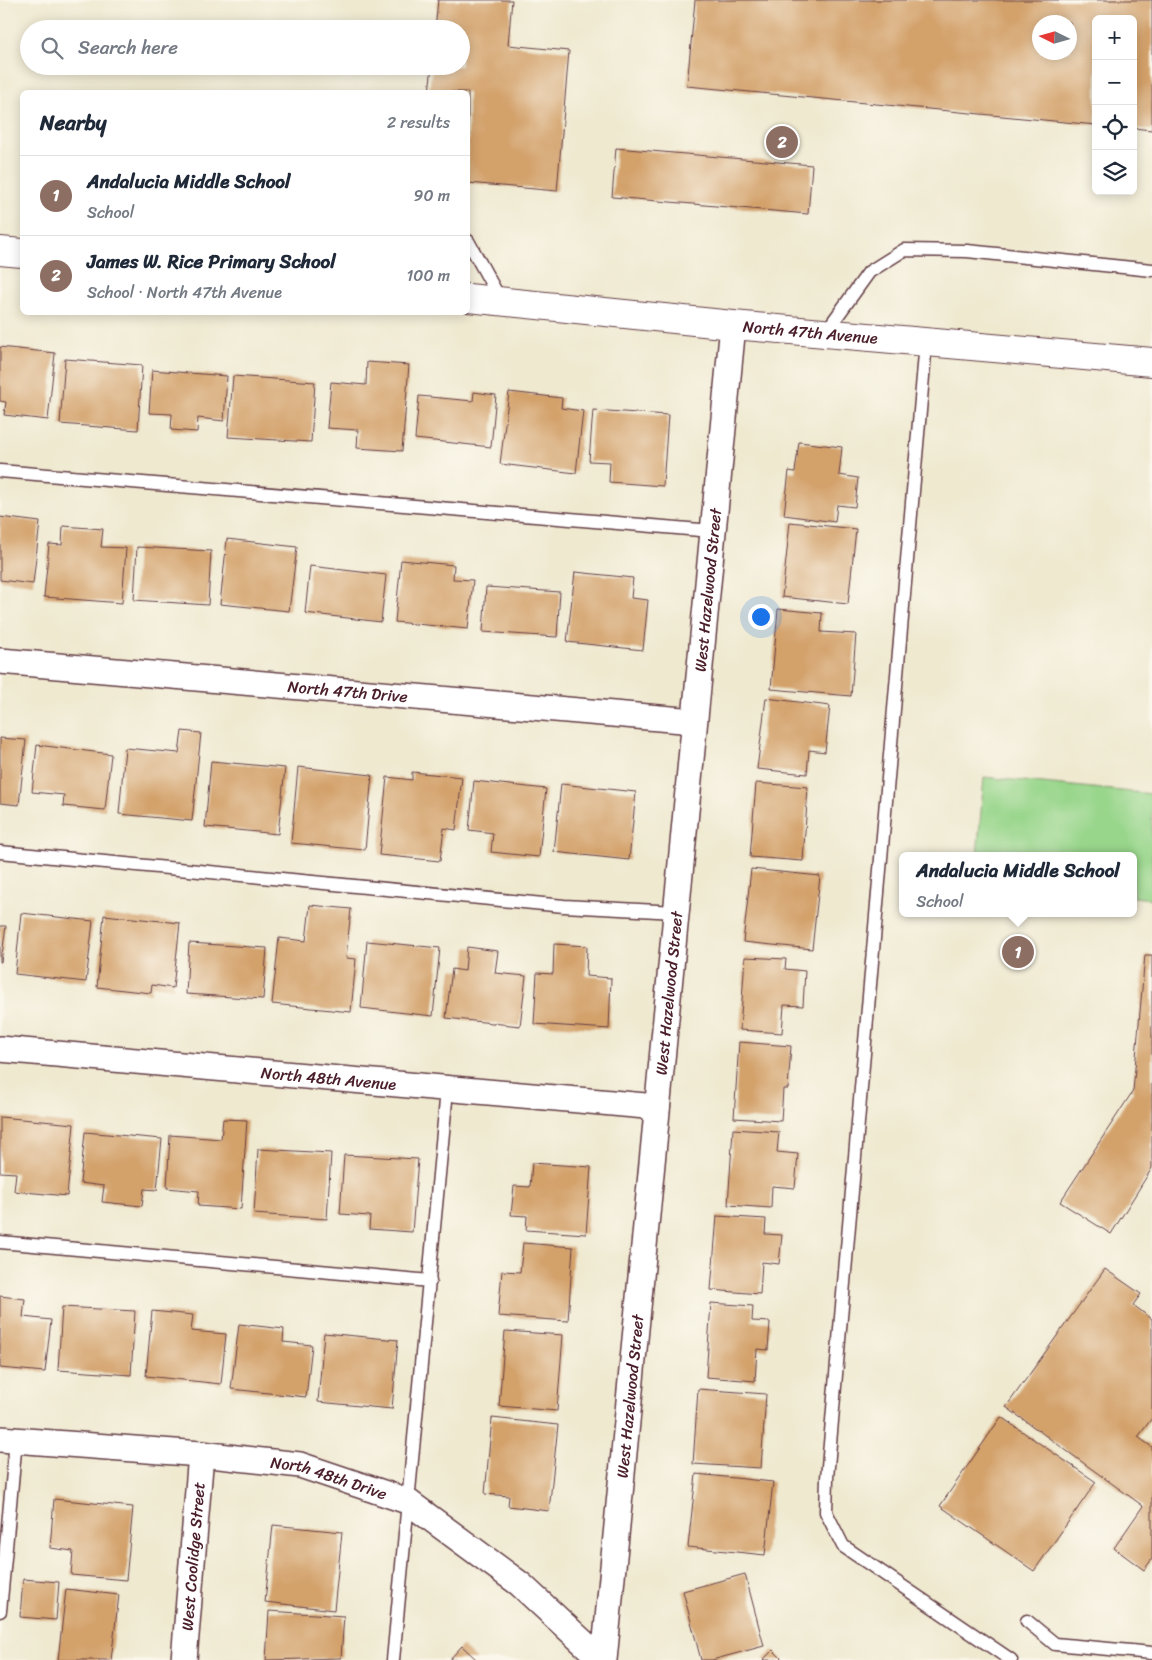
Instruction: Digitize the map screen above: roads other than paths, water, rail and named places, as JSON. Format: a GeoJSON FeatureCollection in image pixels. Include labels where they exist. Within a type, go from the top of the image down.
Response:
{"type":"FeatureCollection","features":[{"type":"Feature","properties":{"kind":"street"},"geometry":{"type":"LineString","coordinates":[[0,251],[20,253]]}},
{"type":"Feature","properties":{"kind":"street","name":"North 47th Avenue"},"geometry":{"type":"LineString","coordinates":[[470,298],[733,325],[1152,362]]}},
{"type":"Feature","properties":{"kind":"street","name":"West Hazelwood Street"},"geometry":{"type":"LineString","coordinates":[[603,1660],[733,325]]}},
{"type":"Feature","properties":{"kind":"street","name":"North 47th Drive"},"geometry":{"type":"LineString","coordinates":[[0,660],[694,721]]}},
{"type":"Feature","properties":{"kind":"street","name":"North 48th Avenue"},"geometry":{"type":"LineString","coordinates":[[0,1050],[657,1107]]}},
{"type":"Feature","properties":{"kind":"street","name":"North 48th Drive"},"geometry":{"type":"LineString","coordinates":[[8,1439],[201,1454],[300,1465],[407,1501],[520,1584],[603,1660]]}},
{"type":"Feature","properties":{"kind":"street","name":"West Coolidge Street"},"geometry":{"type":"LineString","coordinates":[[184,1660],[201,1454]]}},
{"type":"Feature","properties":{"kind":"lane"},"geometry":{"type":"LineString","coordinates":[[470,245],[501,301]]}},
{"type":"Feature","properties":{"kind":"lane"},"geometry":{"type":"LineString","coordinates":[[825,333],[869,272],[904,250],[967,252],[1152,270]]}},
{"type":"Feature","properties":{"kind":"lane"},"geometry":{"type":"LineString","coordinates":[[926,342],[827,1478],[826,1512],[843,1546],[1011,1660]]}},
{"type":"Feature","properties":{"kind":"lane"},"geometry":{"type":"LineString","coordinates":[[0,471],[712,531]]}},
{"type":"Feature","properties":{"kind":"lane"},"geometry":{"type":"LineString","coordinates":[[0,852],[564,906],[676,912]]}},
{"type":"Feature","properties":{"kind":"lane"},"geometry":{"type":"LineString","coordinates":[[393,1660],[447,1090]]}},
{"type":"Feature","properties":{"kind":"lane"},"geometry":{"type":"LineString","coordinates":[[0,1242],[430,1281]]}},
{"type":"Feature","properties":{"kind":"lane"},"geometry":{"type":"LineString","coordinates":[[0,1611],[8,1439]]}},
{"type":"Feature","properties":{"kind":"lane"},"geometry":{"type":"LineString","coordinates":[[1027,1621],[1055,1644],[1152,1653]]}},
{"type":"Feature","properties":{"kind":"place","name":"James W. Rice Primary School"},"geometry":{"type":"Point","coordinates":[782,142]}},
{"type":"Feature","properties":{"kind":"place","name":"Andalucia Middle School"},"geometry":{"type":"Point","coordinates":[1018,952]}}]}
